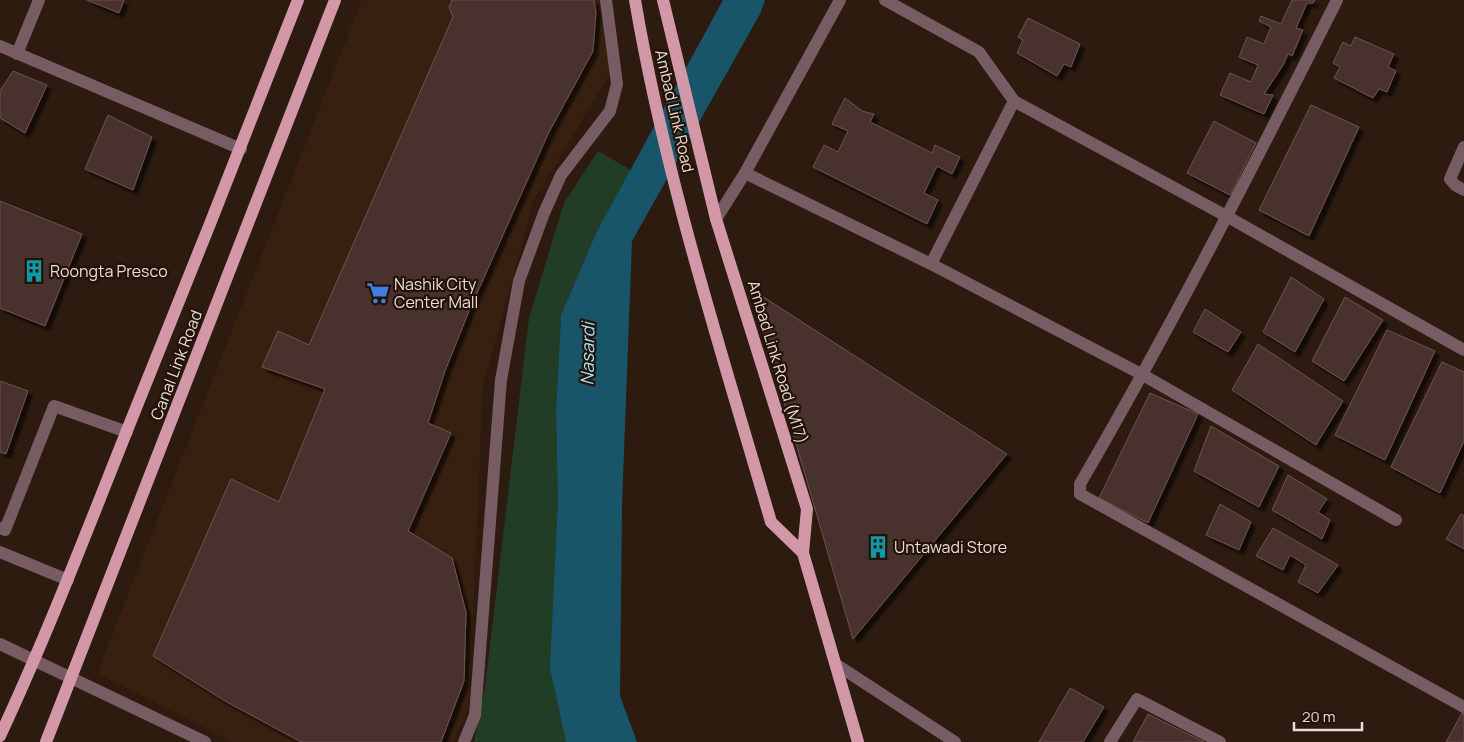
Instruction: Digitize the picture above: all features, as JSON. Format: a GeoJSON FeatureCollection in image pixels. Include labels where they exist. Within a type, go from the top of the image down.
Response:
{"type":"FeatureCollection","features":[{"type":"Feature","properties":{"kind":"main road","name":"Canal Link Road"},"geometry":{"type":"LineString","coordinates":[[0,736],[35,660],[68,580],[241,148],[298,0]]}},
{"type":"Feature","properties":{"kind":"main road","name":"Canal Link Road"},"geometry":{"type":"LineString","coordinates":[[46,742],[335,0]]}},
{"type":"Feature","properties":{"kind":"main road","name":"Ambad Link Road"},"geometry":{"type":"LineString","coordinates":[[635,0],[641,36],[686,230]]}},
{"type":"Feature","properties":{"kind":"main road","name":"Ambad Link Road"},"geometry":{"type":"LineString","coordinates":[[664,0],[706,182]]}},
{"type":"Feature","properties":{"kind":"main road","name":"Ambad Link Road (M17)"},"geometry":{"type":"LineString","coordinates":[[706,182],[807,510],[803,553],[858,742]]}},
{"type":"Feature","properties":{"kind":"main road","name":"Ambad Link Road (M17)"},"geometry":{"type":"LineString","coordinates":[[686,230],[771,522],[803,553]]}},
{"type":"Feature","properties":{"kind":"street"},"geometry":{"type":"LineString","coordinates":[[16,54],[39,0]]}},
{"type":"Feature","properties":{"kind":"street"},"geometry":{"type":"LineString","coordinates":[[464,742],[476,715],[501,380],[519,281],[544,213],[561,175],[572,158],[610,111],[616,93],[617,84],[606,0]]}},
{"type":"Feature","properties":{"kind":"street"},"geometry":{"type":"LineString","coordinates":[[716,219],[745,173],[840,0]]}},
{"type":"Feature","properties":{"kind":"street"},"geometry":{"type":"LineString","coordinates":[[885,0],[979,52],[1014,101],[1228,217],[1464,350]]}},
{"type":"Feature","properties":{"kind":"street"},"geometry":{"type":"LineString","coordinates":[[1338,0],[1228,217],[1143,375],[1080,484],[1080,494],[1464,707]]}},
{"type":"Feature","properties":{"kind":"street"},"geometry":{"type":"LineString","coordinates":[[0,46],[241,148]]}},
{"type":"Feature","properties":{"kind":"street"},"geometry":{"type":"LineString","coordinates":[[931,264],[1014,101]]}},
{"type":"Feature","properties":{"kind":"street"},"geometry":{"type":"LineString","coordinates":[[1464,147],[1450,179],[1454,185],[1464,190]]}},
{"type":"Feature","properties":{"kind":"street"},"geometry":{"type":"LineString","coordinates":[[745,173],[931,264],[1143,375],[1396,520]]}},
{"type":"Feature","properties":{"kind":"street"},"geometry":{"type":"LineString","coordinates":[[0,544],[3,529],[54,406],[127,432]]}},
{"type":"Feature","properties":{"kind":"street"},"geometry":{"type":"LineString","coordinates":[[0,552],[68,580]]}},
{"type":"Feature","properties":{"kind":"street"},"geometry":{"type":"LineString","coordinates":[[0,644],[205,742]]}},
{"type":"Feature","properties":{"kind":"street"},"geometry":{"type":"LineString","coordinates":[[837,665],[955,742]]}},
{"type":"Feature","properties":{"kind":"street"},"geometry":{"type":"LineString","coordinates":[[1110,742],[1137,699],[1220,742]]}},
{"type":"Feature","properties":{"kind":"shaded area","name":"Nashik City Center Mall"},"geometry":{"type":"Polygon","coordinates":[[[362,0],[602,0],[614,67],[534,200],[483,386],[469,705],[454,742],[232,742],[97,673],[362,0]]]}},
{"type":"Feature","properties":{"kind":"green space"},"geometry":{"type":"Polygon","coordinates":[[[598,151],[631,170],[596,233],[561,315],[556,412],[566,742],[474,742],[485,687],[529,318],[564,203],[598,151]]]}},
{"type":"Feature","properties":{"kind":"water","name":"Nasardi"},"geometry":{"type":"Polygon","coordinates":[[[723,0],[765,0],[760,14],[632,241],[622,505],[620,696],[637,742],[566,742],[550,668],[558,501],[556,412],[561,315],[596,233],[723,0]]]}},
{"type":"Feature","properties":{"kind":"building"},"geometry":{"type":"Polygon","coordinates":[[[87,0],[124,0],[119,13],[87,0]]]}},
{"type":"Feature","properties":{"kind":"building","name":"Nashik City Center Mall"},"geometry":{"type":"Polygon","coordinates":[[[452,0],[594,0],[596,12],[593,51],[548,134],[469,311],[445,371],[428,423],[451,433],[408,531],[452,558],[466,612],[464,681],[441,742],[301,742],[225,701],[153,656],[231,479],[279,502],[325,389],[262,367],[278,331],[309,345],[453,17],[449,7],[452,0]]]}},
{"type":"Feature","properties":{"kind":"building"},"geometry":{"type":"Polygon","coordinates":[[[1292,0],[1315,0],[1313,3],[1307,3],[1296,28],[1303,30],[1292,56],[1288,54],[1264,94],[1273,95],[1264,114],[1220,95],[1230,73],[1251,82],[1258,65],[1239,57],[1247,37],[1264,44],[1271,27],[1259,21],[1261,16],[1281,24],[1292,0]]]}},
{"type":"Feature","properties":{"kind":"building"},"geometry":{"type":"Polygon","coordinates":[[[1028,18],[1080,44],[1071,67],[1064,64],[1057,76],[1017,53],[1023,40],[1018,37],[1028,18]]]}},
{"type":"Feature","properties":{"kind":"building"},"geometry":{"type":"Polygon","coordinates":[[[1355,37],[1394,54],[1388,67],[1396,71],[1387,92],[1379,89],[1373,98],[1334,78],[1340,67],[1333,63],[1343,42],[1351,46],[1355,37]]]}},
{"type":"Feature","properties":{"kind":"building"},"geometry":{"type":"Polygon","coordinates":[[[13,71],[47,85],[25,133],[0,118],[0,91],[13,71]]]}},
{"type":"Feature","properties":{"kind":"building"},"geometry":{"type":"Polygon","coordinates":[[[845,98],[862,111],[874,114],[870,122],[932,153],[935,145],[960,157],[952,174],[937,166],[924,193],[938,200],[927,224],[813,167],[824,145],[838,152],[848,131],[832,124],[845,98]]]}},
{"type":"Feature","properties":{"kind":"building"},"geometry":{"type":"Polygon","coordinates":[[[1311,105],[1359,127],[1309,236],[1259,210],[1311,105]]]}},
{"type":"Feature","properties":{"kind":"building"},"geometry":{"type":"Polygon","coordinates":[[[108,115],[152,137],[133,190],[85,169],[108,115]]]}},
{"type":"Feature","properties":{"kind":"building"},"geometry":{"type":"Polygon","coordinates":[[[1214,121],[1256,143],[1230,195],[1187,173],[1214,121]]]}},
{"type":"Feature","properties":{"kind":"building","name":"Roongta Presco"},"geometry":{"type":"Polygon","coordinates":[[[0,201],[82,234],[45,326],[0,308],[0,201]]]}},
{"type":"Feature","properties":{"kind":"building"},"geometry":{"type":"Polygon","coordinates":[[[1291,277],[1324,299],[1295,352],[1263,332],[1291,277]]]}},
{"type":"Feature","properties":{"kind":"building","name":"Untawadi Store"},"geometry":{"type":"Polygon","coordinates":[[[751,289],[1007,454],[853,639],[751,289]]]}},
{"type":"Feature","properties":{"kind":"building"},"geometry":{"type":"Polygon","coordinates":[[[1345,297],[1383,320],[1344,381],[1312,361],[1345,297]]]}},
{"type":"Feature","properties":{"kind":"building"},"geometry":{"type":"Polygon","coordinates":[[[1205,309],[1241,332],[1228,352],[1193,332],[1205,309]]]}},
{"type":"Feature","properties":{"kind":"building"},"geometry":{"type":"Polygon","coordinates":[[[1387,330],[1435,351],[1385,460],[1335,435],[1387,330]]]}},
{"type":"Feature","properties":{"kind":"building"},"geometry":{"type":"Polygon","coordinates":[[[1258,344],[1343,401],[1316,445],[1232,390],[1258,344]]]}},
{"type":"Feature","properties":{"kind":"building"},"geometry":{"type":"Polygon","coordinates":[[[1442,362],[1464,372],[1464,441],[1440,493],[1391,467],[1442,362]]]}},
{"type":"Feature","properties":{"kind":"building"},"geometry":{"type":"Polygon","coordinates":[[[0,381],[28,391],[6,454],[0,452],[0,381]]]}},
{"type":"Feature","properties":{"kind":"building"},"geometry":{"type":"Polygon","coordinates":[[[1150,393],[1198,414],[1148,523],[1099,498],[1150,393]]]}},
{"type":"Feature","properties":{"kind":"building"},"geometry":{"type":"Polygon","coordinates":[[[1211,426],[1279,466],[1259,507],[1194,471],[1211,426]]]}},
{"type":"Feature","properties":{"kind":"building"},"geometry":{"type":"Polygon","coordinates":[[[1288,475],[1327,499],[1318,512],[1330,520],[1322,539],[1272,510],[1288,475]]]}},
{"type":"Feature","properties":{"kind":"building"},"geometry":{"type":"Polygon","coordinates":[[[1220,504],[1251,522],[1239,550],[1206,535],[1220,504]]]}},
{"type":"Feature","properties":{"kind":"building"},"geometry":{"type":"Polygon","coordinates":[[[1461,514],[1464,516],[1464,549],[1446,539],[1461,514]]]}},
{"type":"Feature","properties":{"kind":"building"},"geometry":{"type":"Polygon","coordinates":[[[1273,528],[1338,565],[1318,593],[1298,582],[1306,565],[1290,555],[1283,570],[1256,556],[1273,528]]]}},
{"type":"Feature","properties":{"kind":"building"},"geometry":{"type":"Polygon","coordinates":[[[1070,688],[1104,707],[1083,742],[1039,742],[1070,688]]]}},
{"type":"Feature","properties":{"kind":"building"},"geometry":{"type":"Polygon","coordinates":[[[1462,713],[1464,714],[1464,742],[1446,742],[1462,713]]]}},
{"type":"Feature","properties":{"kind":"building"},"geometry":{"type":"Polygon","coordinates":[[[1148,714],[1204,742],[1133,742],[1148,714]]]}},
{"type":"Feature","properties":{"kind":"place","name":"Roongta Presco"},"geometry":{"type":"Point","coordinates":[34,271]}},
{"type":"Feature","properties":{"kind":"place","name":"Nashik City Center Mall"},"geometry":{"type":"Point","coordinates":[378,293]}},
{"type":"Feature","properties":{"kind":"place","name":"Untawadi Store"},"geometry":{"type":"Point","coordinates":[878,547]}}]}
